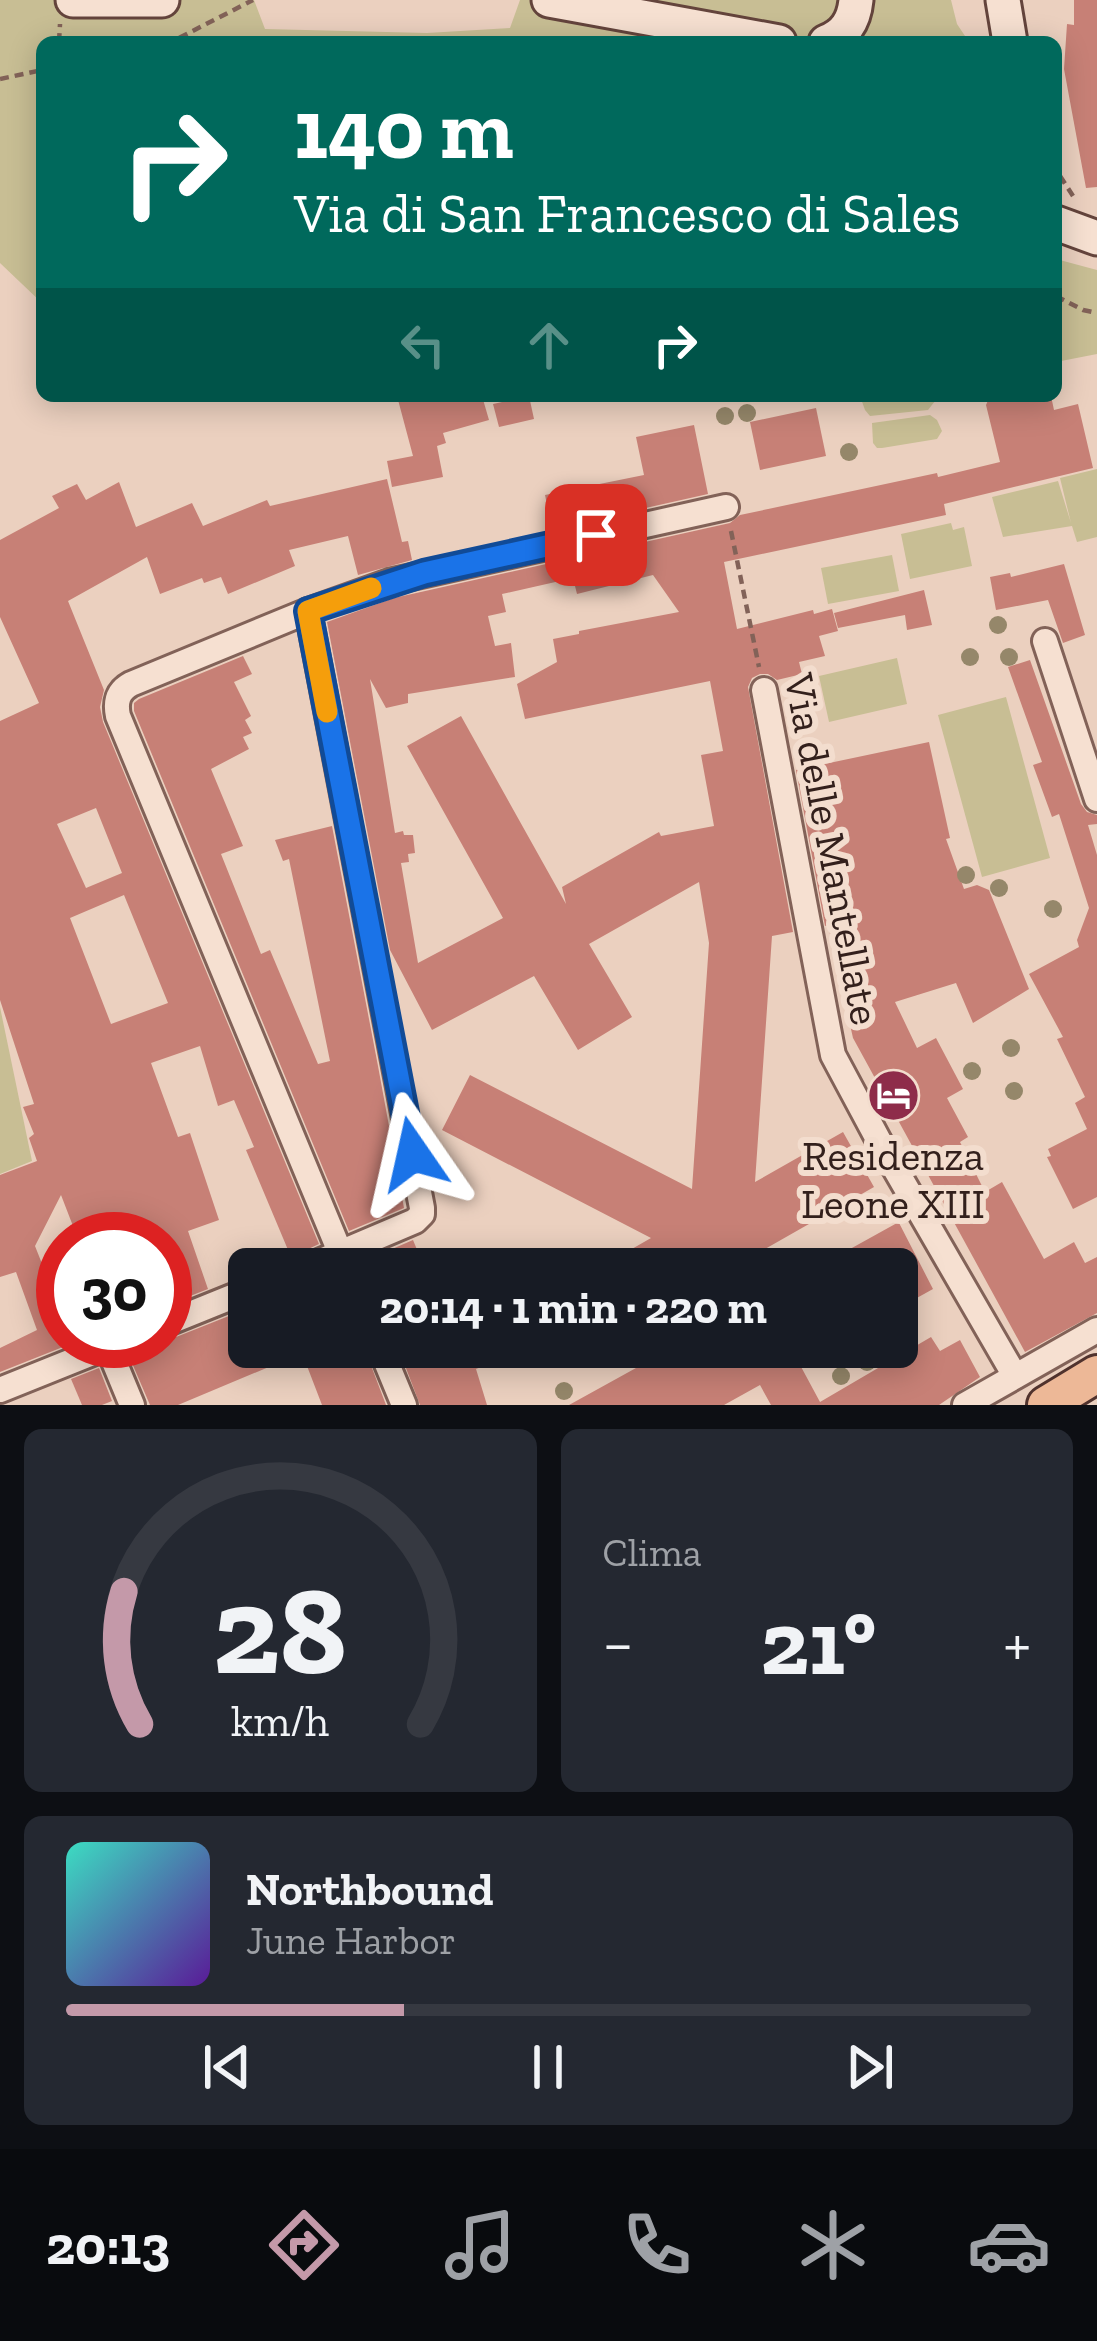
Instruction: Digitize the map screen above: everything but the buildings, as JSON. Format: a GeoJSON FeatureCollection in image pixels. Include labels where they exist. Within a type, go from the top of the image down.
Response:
{"type":"FeatureCollection","features":[{"type":"Feature","properties":{"kind":"main road"},"geometry":{"type":"LineString","coordinates":[[1046,1405],[1097,1374]]}},
{"type":"Feature","properties":{"kind":"street"},"geometry":{"type":"LineString","coordinates":[[73,0],[162,0]]}},
{"type":"Feature","properties":{"kind":"street"},"geometry":{"type":"LineString","coordinates":[[549,0],[746,36]]}},
{"type":"Feature","properties":{"kind":"street"},"geometry":{"type":"LineString","coordinates":[[839,36],[848,26],[856,0]]}},
{"type":"Feature","properties":{"kind":"street"},"geometry":{"type":"LineString","coordinates":[[1003,0],[1009,36]]}},
{"type":"Feature","properties":{"kind":"street"},"geometry":{"type":"LineString","coordinates":[[1067,211],[1081,234],[1097,238]]}},
{"type":"Feature","properties":{"kind":"street"},"geometry":{"type":"LineString","coordinates":[[339,1248],[118,716],[121,692],[308,611],[424,573],[726,506]]}},
{"type":"Feature","properties":{"kind":"street"},"geometry":{"type":"LineString","coordinates":[[308,611],[422,1208],[415,1222],[368,1248]]}},
{"type":"Feature","properties":{"kind":"street"},"geometry":{"type":"LineString","coordinates":[[1045,641],[1097,799]]}},
{"type":"Feature","properties":{"kind":"street","name":"Via delle Mantellate"},"geometry":{"type":"LineString","coordinates":[[764,690],[832,1055],[1015,1376]]}},
{"type":"Feature","properties":{"kind":"street"},"geometry":{"type":"LineString","coordinates":[[192,1313],[228,1298]]}},
{"type":"Feature","properties":{"kind":"street"},"geometry":{"type":"LineString","coordinates":[[965,1405],[1097,1330]]}},
{"type":"Feature","properties":{"kind":"street"},"geometry":{"type":"LineString","coordinates":[[0,1390],[55,1368]]}},
{"type":"Feature","properties":{"kind":"street"},"geometry":{"type":"LineString","coordinates":[[122,1368],[132,1405]]}},
{"type":"Feature","properties":{"kind":"street"},"geometry":{"type":"LineString","coordinates":[[389,1368],[404,1405]]}},
{"type":"Feature","properties":{"kind":"path"},"geometry":{"type":"LineString","coordinates":[[183,36],[253,0]]}},
{"type":"Feature","properties":{"kind":"path"},"geometry":{"type":"LineString","coordinates":[[0,79],[36,71]]}},
{"type":"Feature","properties":{"kind":"path"},"geometry":{"type":"LineString","coordinates":[[1062,181],[1067,211]]}},
{"type":"Feature","properties":{"kind":"path"},"geometry":{"type":"LineString","coordinates":[[1062,299],[1097,313]]}},
{"type":"Feature","properties":{"kind":"path","name":"Via delle Mantellate"},"geometry":{"type":"LineString","coordinates":[[726,506],[764,690]]}},
{"type":"Feature","properties":{"kind":"shaded area"},"geometry":{"type":"Polygon","coordinates":[[[0,0],[254,0],[265,29],[427,33],[510,28],[520,0],[951,0],[965,36],[36,36],[36,297],[0,263],[0,0]]]}},
{"type":"Feature","properties":{"kind":"shaded area"},"geometry":{"type":"Polygon","coordinates":[[[1062,261],[1097,270],[1097,354],[1062,361],[1062,261]]]}},
{"type":"Feature","properties":{"kind":"shaded area"},"geometry":{"type":"Polygon","coordinates":[[[862,402],[934,402],[928,410],[870,416],[862,402]]]}},
{"type":"Feature","properties":{"kind":"shaded area"},"geometry":{"type":"Polygon","coordinates":[[[930,415],[942,431],[937,439],[882,448],[873,443],[872,423],[930,415]]]}},
{"type":"Feature","properties":{"kind":"shaded area"},"geometry":{"type":"Polygon","coordinates":[[[1097,469],[1097,537],[1077,542],[1072,526],[1003,537],[992,497],[1058,481],[1071,523],[1060,478],[1097,469]]]}},
{"type":"Feature","properties":{"kind":"shaded area"},"geometry":{"type":"Polygon","coordinates":[[[951,523],[953,530],[964,527],[972,566],[910,579],[901,534],[951,523]]]}},
{"type":"Feature","properties":{"kind":"shaded area"},"geometry":{"type":"Polygon","coordinates":[[[892,555],[899,591],[828,604],[821,568],[892,555]]]}},
{"type":"Feature","properties":{"kind":"shaded area"},"geometry":{"type":"Polygon","coordinates":[[[897,658],[907,704],[829,722],[819,676],[897,658]]]}},
{"type":"Feature","properties":{"kind":"shaded area"},"geometry":{"type":"Polygon","coordinates":[[[1006,697],[1050,858],[982,877],[938,715],[1006,697]]]}},
{"type":"Feature","properties":{"kind":"shaded area"},"geometry":{"type":"Polygon","coordinates":[[[0,1007],[32,1161],[0,1174],[0,1007]]]}},
{"type":"Feature","properties":{"kind":"slow traffic"},"geometry":{"type":"LineString","coordinates":[[327,712],[308,611],[371,588]]}},
{"type":"Feature","properties":{"kind":"place","name":"Residenza Leone XIII"},"geometry":{"type":"Point","coordinates":[893,1096]}},
{"type":"Feature","properties":{"kind":"route"},"geometry":{"type":"LineString","coordinates":[[413,1154],[308,611],[424,573],[596,535]]}}]}
